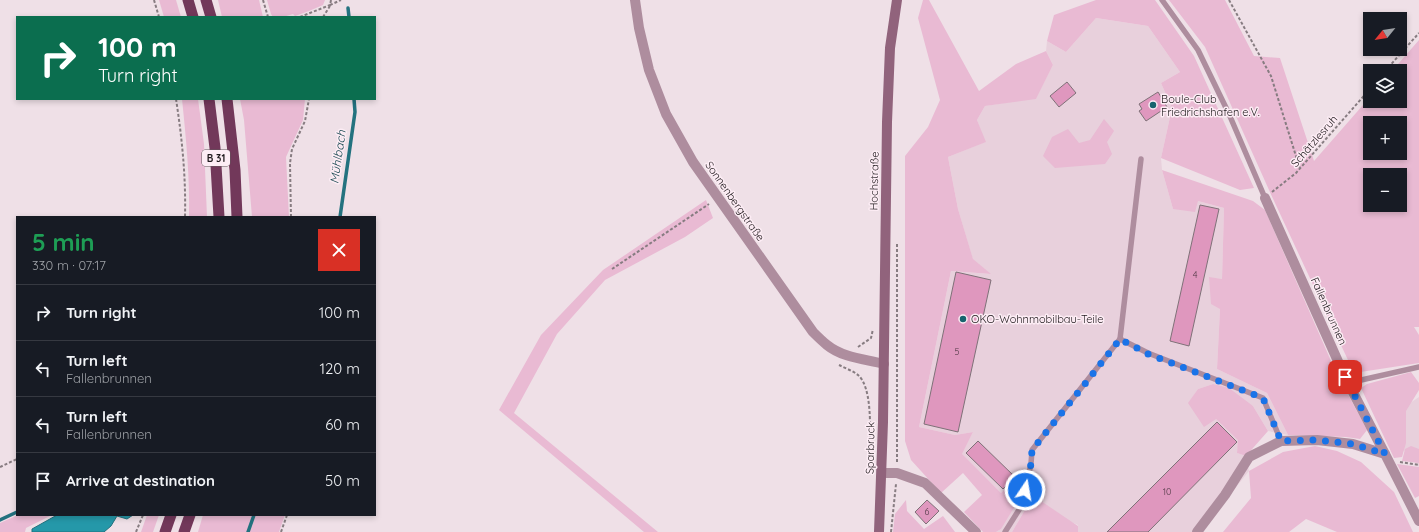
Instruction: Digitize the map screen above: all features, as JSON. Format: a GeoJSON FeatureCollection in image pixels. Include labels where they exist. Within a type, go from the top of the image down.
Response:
{"type":"FeatureCollection","features":[{"type":"Feature","properties":{"kind":"highway"},"geometry":{"type":"LineString","coordinates":[[188,0],[193,16]]}},
{"type":"Feature","properties":{"kind":"highway"},"geometry":{"type":"LineString","coordinates":[[206,0],[211,16]]}},
{"type":"Feature","properties":{"kind":"highway","name":"B 31"},"geometry":{"type":"LineString","coordinates":[[209,100],[215,148],[219,216]]}},
{"type":"Feature","properties":{"kind":"highway","name":"B 31"},"geometry":{"type":"LineString","coordinates":[[227,100],[235,170],[237,216]]}},
{"type":"Feature","properties":{"kind":"highway"},"geometry":{"type":"LineString","coordinates":[[165,532],[171,516]]}},
{"type":"Feature","properties":{"kind":"highway"},"geometry":{"type":"LineString","coordinates":[[184,532],[190,516]]}},
{"type":"Feature","properties":{"kind":"main road","name":"Hochstraße"},"geometry":{"type":"LineString","coordinates":[[884,364],[887,122],[890,48],[897,0]]}},
{"type":"Feature","properties":{"kind":"main road","name":"Sparbruck"},"geometry":{"type":"LineString","coordinates":[[879,532],[882,474],[884,364]]}},
{"type":"Feature","properties":{"kind":"street","name":"Sonnenbergstraße"},"geometry":{"type":"LineString","coordinates":[[635,0],[639,28],[649,70],[666,114],[693,162],[813,332],[828,346],[847,355],[884,364]]}},
{"type":"Feature","properties":{"kind":"street","name":"Fallenbrunnen"},"geometry":{"type":"LineString","coordinates":[[1265,198],[1348,383],[1419,521]]}},
{"type":"Feature","properties":{"kind":"street"},"geometry":{"type":"LineString","coordinates":[[1197,532],[1225,495],[1249,457],[1281,441],[1317,440],[1353,444],[1387,457]]}},
{"type":"Feature","properties":{"kind":"street"},"geometry":{"type":"LineString","coordinates":[[882,474],[897,474],[925,484],[976,532]]}},
{"type":"Feature","properties":{"kind":"lane"},"geometry":{"type":"LineString","coordinates":[[1162,0],[1198,50],[1229,114],[1265,198]]}},
{"type":"Feature","properties":{"kind":"lane"},"geometry":{"type":"LineString","coordinates":[[1005,532],[1022,505],[1031,464],[1032,450],[1120,339],[1141,159]]}},
{"type":"Feature","properties":{"kind":"lane"},"geometry":{"type":"LineString","coordinates":[[1120,339],[1148,354],[1263,398],[1281,441]]}},
{"type":"Feature","properties":{"kind":"lane"},"geometry":{"type":"LineString","coordinates":[[1348,383],[1419,367]]}},
{"type":"Feature","properties":{"kind":"path"},"geometry":{"type":"LineString","coordinates":[[154,0],[159,16]]}},
{"type":"Feature","properties":{"kind":"path"},"geometry":{"type":"LineString","coordinates":[[264,0],[268,16]]}},
{"type":"Feature","properties":{"kind":"path"},"geometry":{"type":"LineString","coordinates":[[324,16],[331,0]]}},
{"type":"Feature","properties":{"kind":"path"},"geometry":{"type":"LineString","coordinates":[[302,16],[341,0]]}},
{"type":"Feature","properties":{"kind":"path"},"geometry":{"type":"LineString","coordinates":[[1229,0],[1271,76],[1300,169]]}},
{"type":"Feature","properties":{"kind":"path"},"geometry":{"type":"LineString","coordinates":[[1392,64],[1419,33]]}},
{"type":"Feature","properties":{"kind":"path","name":"Schätzlesruh"},"geometry":{"type":"LineString","coordinates":[[1265,198],[1300,169],[1363,97]]}},
{"type":"Feature","properties":{"kind":"path"},"geometry":{"type":"LineString","coordinates":[[176,100],[181,132],[186,190],[185,216]]}},
{"type":"Feature","properties":{"kind":"path"},"geometry":{"type":"LineString","coordinates":[[291,216],[290,162],[292,149],[304,121],[309,100]]}},
{"type":"Feature","properties":{"kind":"path"},"geometry":{"type":"LineString","coordinates":[[612,269],[712,203]]}},
{"type":"Feature","properties":{"kind":"path"},"geometry":{"type":"LineString","coordinates":[[891,532],[897,474],[897,243]]}},
{"type":"Feature","properties":{"kind":"path"},"geometry":{"type":"LineString","coordinates":[[853,346],[859,347],[871,338],[873,326]]}},
{"type":"Feature","properties":{"kind":"path"},"geometry":{"type":"LineString","coordinates":[[858,375],[864,384],[870,406],[870,451]]}},
{"type":"Feature","properties":{"kind":"path"},"geometry":{"type":"LineString","coordinates":[[1387,457],[1419,465]]}},
{"type":"Feature","properties":{"kind":"path"},"geometry":{"type":"LineString","coordinates":[[0,467],[16,459]]}},
{"type":"Feature","properties":{"kind":"path"},"geometry":{"type":"LineString","coordinates":[[136,532],[143,516]]}},
{"type":"Feature","properties":{"kind":"path"},"geometry":{"type":"LineString","coordinates":[[281,532],[287,516]]}},
{"type":"Feature","properties":{"kind":"shaded area"},"geometry":{"type":"Polygon","coordinates":[[[159,0],[176,0],[181,16],[164,16],[159,0]]]}},
{"type":"Feature","properties":{"kind":"shaded area"},"geometry":{"type":"Polygon","coordinates":[[[218,0],[259,0],[263,16],[222,16],[218,0]]]}},
{"type":"Feature","properties":{"kind":"shaded area"},"geometry":{"type":"Polygon","coordinates":[[[267,0],[325,0],[323,5],[295,16],[293,14],[286,16],[272,16],[267,0]]]}},
{"type":"Feature","properties":{"kind":"shaded area"},"geometry":{"type":"Polygon","coordinates":[[[923,0],[929,0],[979,91],[1016,64],[1046,51],[1053,65],[1036,99],[985,106],[977,120],[986,142],[948,157],[958,209],[973,259],[991,274],[951,271],[919,427],[955,435],[973,432],[962,454],[1001,493],[1024,470],[1018,501],[1001,529],[996,532],[983,532],[964,512],[982,495],[963,473],[941,493],[911,460],[905,441],[905,156],[928,127],[940,100],[918,18],[923,0]]]}},
{"type":"Feature","properties":{"kind":"shaded area"},"geometry":{"type":"Polygon","coordinates":[[[1096,0],[1155,0],[1194,56],[1254,188],[1240,190],[1161,158],[1172,108],[1161,83],[1180,72],[1148,26],[1096,18],[1066,52],[1047,41],[1054,15],[1096,0]]]}},
{"type":"Feature","properties":{"kind":"shaded area"},"geometry":{"type":"Polygon","coordinates":[[[1169,0],[1225,0],[1254,56],[1280,58],[1314,161],[1363,105],[1363,108],[1407,108],[1407,64],[1398,64],[1405,56],[1407,56],[1407,54],[1419,40],[1419,327],[1414,327],[1419,335],[1419,363],[1354,373],[1269,190],[1205,47],[1169,0]]]}},
{"type":"Feature","properties":{"kind":"shaded area"},"geometry":{"type":"Polygon","coordinates":[[[1096,18],[1148,26],[1180,72],[1161,83],[1172,108],[1161,158],[1162,170],[1173,209],[1198,201],[1224,208],[1222,279],[1209,278],[1220,309],[1217,369],[1267,393],[1288,435],[1268,431],[1253,406],[1213,384],[1198,389],[1189,403],[1216,419],[1239,440],[1237,453],[1246,456],[1249,471],[1200,532],[1078,532],[1078,525],[1029,503],[1012,532],[996,532],[1001,529],[1024,470],[1001,493],[961,454],[973,432],[955,435],[919,427],[951,271],[990,274],[973,260],[958,209],[948,157],[985,142],[977,120],[985,106],[1036,98],[1053,65],[1046,51],[1047,41],[1066,52],[1096,18]]]}},
{"type":"Feature","properties":{"kind":"shaded area"},"geometry":{"type":"Polygon","coordinates":[[[182,100],[198,100],[204,144],[207,216],[189,216],[186,143],[182,100]]]}},
{"type":"Feature","properties":{"kind":"shaded area"},"geometry":{"type":"Polygon","coordinates":[[[240,100],[305,100],[303,120],[286,157],[289,216],[252,216],[244,120],[240,100]]]}},
{"type":"Feature","properties":{"kind":"shaded area"},"geometry":{"type":"Polygon","coordinates":[[[1104,119],[1114,131],[1107,142],[1112,154],[1105,164],[1055,168],[1043,156],[1052,137],[1068,129],[1079,143],[1090,140],[1104,119]]]}},
{"type":"Feature","properties":{"kind":"shaded area"},"geometry":{"type":"Polygon","coordinates":[[[1162,170],[1253,201],[1265,210],[1335,370],[1367,430],[1360,439],[1346,437],[1288,435],[1267,393],[1217,369],[1220,309],[1211,304],[1209,277],[1222,279],[1224,208],[1198,201],[1195,212],[1173,209],[1162,170]]]}},
{"type":"Feature","properties":{"kind":"shaded area"},"geometry":{"type":"Polygon","coordinates":[[[706,200],[713,218],[685,237],[605,280],[557,334],[514,413],[658,532],[644,532],[499,410],[541,335],[603,270],[706,200]]]}},
{"type":"Feature","properties":{"kind":"shaded area"},"geometry":{"type":"Polygon","coordinates":[[[1411,372],[1419,383],[1419,390],[1406,411],[1406,443],[1402,457],[1394,458],[1361,388],[1367,384],[1411,372]]]}},
{"type":"Feature","properties":{"kind":"shaded area"},"geometry":{"type":"Polygon","coordinates":[[[1213,384],[1229,388],[1253,406],[1268,431],[1246,456],[1237,453],[1238,440],[1216,419],[1204,427],[1188,403],[1198,389],[1213,384]]]}},
{"type":"Feature","properties":{"kind":"shaded area"},"geometry":{"type":"Polygon","coordinates":[[[1419,397],[1419,467],[1394,439],[1400,410],[1419,397]]]}},
{"type":"Feature","properties":{"kind":"shaded area"},"geometry":{"type":"Polygon","coordinates":[[[1315,446],[1337,451],[1361,462],[1394,492],[1413,532],[1337,532],[1306,519],[1289,532],[1223,532],[1251,498],[1249,471],[1283,452],[1315,446]]]}},
{"type":"Feature","properties":{"kind":"shaded area"},"geometry":{"type":"Polygon","coordinates":[[[1411,446],[1419,449],[1419,463],[1402,461],[1405,449],[1411,446]]]}},
{"type":"Feature","properties":{"kind":"shaded area"},"geometry":{"type":"Polygon","coordinates":[[[1397,464],[1419,467],[1419,496],[1415,498],[1397,464]]]}},
{"type":"Feature","properties":{"kind":"shaded area"},"geometry":{"type":"Polygon","coordinates":[[[1035,497],[1078,526],[1078,532],[1012,532],[1029,503],[1035,497]]]}},
{"type":"Feature","properties":{"kind":"shaded area"},"geometry":{"type":"Polygon","coordinates":[[[906,500],[907,511],[924,529],[943,516],[955,532],[893,532],[895,514],[906,500]]]}},
{"type":"Feature","properties":{"kind":"shaded area"},"geometry":{"type":"Polygon","coordinates":[[[16,516],[50,516],[26,528],[25,532],[0,532],[0,523],[16,516]]]}},
{"type":"Feature","properties":{"kind":"shaded area"},"geometry":{"type":"Polygon","coordinates":[[[147,516],[159,516],[153,532],[141,532],[147,516]]]}},
{"type":"Feature","properties":{"kind":"shaded area"},"geometry":{"type":"Polygon","coordinates":[[[203,516],[285,516],[279,532],[198,532],[203,516]]]}},
{"type":"Feature","properties":{"kind":"water"},"geometry":{"type":"Polygon","coordinates":[[[55,516],[117,516],[111,526],[104,532],[32,532],[32,529],[55,516]]]}},
{"type":"Feature","properties":{"kind":"water"},"geometry":{"type":"Polygon","coordinates":[[[117,516],[132,516],[127,519],[117,516]]]}},
{"type":"Feature","properties":{"kind":"building"},"geometry":{"type":"Polygon","coordinates":[[[1067,82],[1076,93],[1059,107],[1050,96],[1067,82]]]}},
{"type":"Feature","properties":{"kind":"building","name":"Boule-Club Friedrichshafen e.V."},"geometry":{"type":"Polygon","coordinates":[[[1158,92],[1167,107],[1146,121],[1139,111],[1142,109],[1139,104],[1158,92]]]}},
{"type":"Feature","properties":{"kind":"building"},"geometry":{"type":"Polygon","coordinates":[[[1200,205],[1219,209],[1189,346],[1170,341],[1200,205]]]}},
{"type":"Feature","properties":{"kind":"building"},"geometry":{"type":"Polygon","coordinates":[[[956,272],[991,280],[958,432],[924,424],[956,272]]]}},
{"type":"Feature","properties":{"kind":"building"},"geometry":{"type":"Polygon","coordinates":[[[1217,422],[1237,442],[1148,532],[1107,532],[1217,422]]]}},
{"type":"Feature","properties":{"kind":"building"},"geometry":{"type":"Polygon","coordinates":[[[978,441],[1015,477],[1003,489],[966,453],[978,441]]]}},
{"type":"Feature","properties":{"kind":"building"},"geometry":{"type":"Polygon","coordinates":[[[927,500],[939,511],[926,524],[915,512],[927,500]]]}},
{"type":"Feature","properties":{"kind":"waterway","name":"Mühlbach"},"geometry":{"type":"LineString","coordinates":[[348,8],[349,16]]}},
{"type":"Feature","properties":{"kind":"waterway","name":"Mühlbach"},"geometry":{"type":"LineString","coordinates":[[340,216],[355,112],[354,100]]}},
{"type":"Feature","properties":{"kind":"waterway","name":"Mühlbach"},"geometry":{"type":"LineString","coordinates":[[0,520],[16,512]]}},
{"type":"Feature","properties":{"kind":"waterway","name":"Mühlbach"},"geometry":{"type":"LineString","coordinates":[[248,532],[254,516]]}},
{"type":"Feature","properties":{"kind":"place","name":"Boule-Club Friedrichshafen e.V."},"geometry":{"type":"Point","coordinates":[1153,105]}},
{"type":"Feature","properties":{"kind":"place","name":"OKO-Wohnmobilbau-Teile"},"geometry":{"type":"Point","coordinates":[963,319]}},
{"type":"Feature","properties":{"kind":"route"},"geometry":{"type":"LineString","coordinates":[[1025,490],[1031,464],[1032,450],[1120,339],[1148,354],[1263,398],[1281,441],[1317,440],[1353,444],[1385,454],[1345,377]]}}]}
